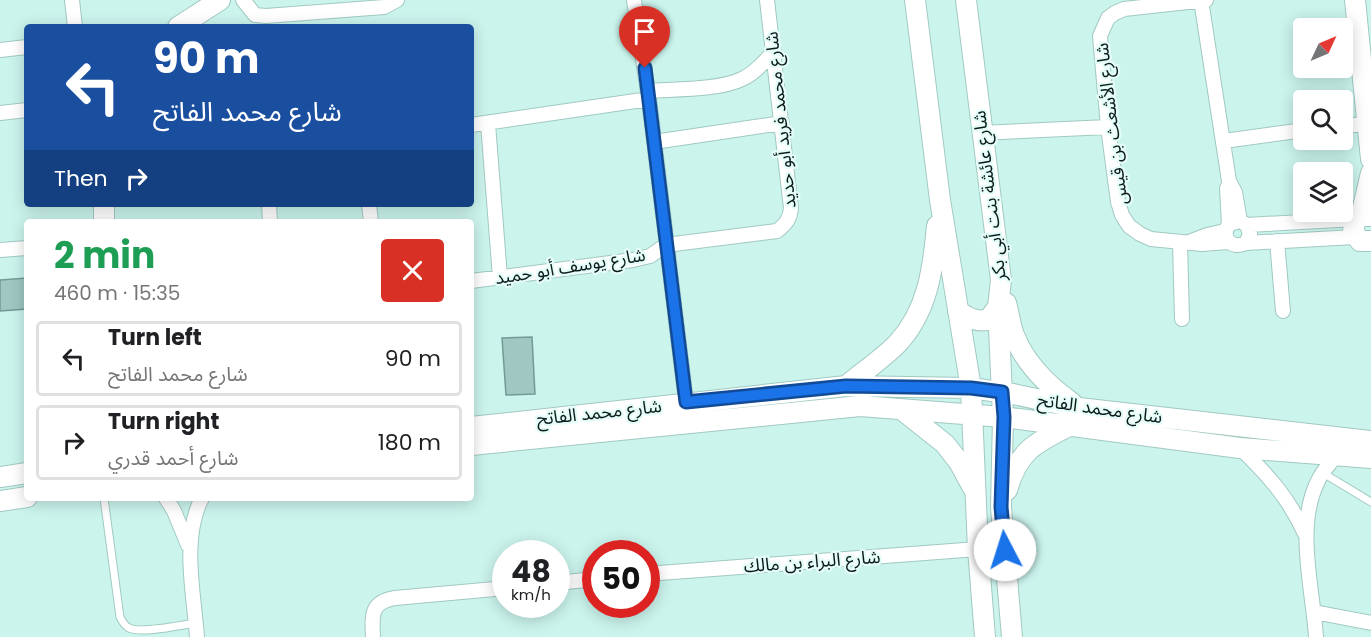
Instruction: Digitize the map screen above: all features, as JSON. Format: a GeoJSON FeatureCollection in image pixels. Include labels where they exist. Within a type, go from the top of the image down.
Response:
{"type":"FeatureCollection","features":[{"type":"Feature","properties":{"kind":"main road"},"geometry":{"type":"LineString","coordinates":[[183,24],[220,0]]}},
{"type":"Feature","properties":{"kind":"main road"},"geometry":{"type":"LineString","coordinates":[[915,0],[940,200],[971,388],[978,549],[986,637]]}},
{"type":"Feature","properties":{"kind":"main road"},"geometry":{"type":"LineString","coordinates":[[1355,0],[1365,45],[1367,124],[1371,159]]}},
{"type":"Feature","properties":{"kind":"main road","name":"شارع عائشة بنت أبي بكر"},"geometry":{"type":"LineString","coordinates":[[968,6],[981,133],[1001,280],[998,307],[1004,417],[1001,507]]}},
{"type":"Feature","properties":{"kind":"main road"},"geometry":{"type":"LineString","coordinates":[[1363,226],[1371,173]]}},
{"type":"Feature","properties":{"kind":"main road"},"geometry":{"type":"LineString","coordinates":[[846,386],[896,344],[912,325],[922,306],[933,272],[940,200]]}},
{"type":"Feature","properties":{"kind":"main road"},"geometry":{"type":"LineString","coordinates":[[1001,280],[1014,335],[1029,362],[1047,385],[1079,408]]}},
{"type":"Feature","properties":{"kind":"main road"},"geometry":{"type":"LineString","coordinates":[[958,311],[980,321],[988,320],[998,307]]}},
{"type":"Feature","properties":{"kind":"main road","name":"شارع محمد الفاتح"},"geometry":{"type":"LineString","coordinates":[[474,427],[846,386],[971,388],[1079,408],[1371,441]]}},
{"type":"Feature","properties":{"kind":"main road","name":"شارع محمد الفاتح"},"geometry":{"type":"LineString","coordinates":[[474,445],[860,406],[1004,417],[1240,448],[1371,458]]}},
{"type":"Feature","properties":{"kind":"main road"},"geometry":{"type":"LineString","coordinates":[[901,410],[945,444],[959,462],[976,494]]}},
{"type":"Feature","properties":{"kind":"main road"},"geometry":{"type":"LineString","coordinates":[[1012,637],[1001,507],[1012,470],[1026,451],[1044,438],[1067,427]]}},
{"type":"Feature","properties":{"kind":"main road"},"geometry":{"type":"LineString","coordinates":[[0,477],[24,473]]}},
{"type":"Feature","properties":{"kind":"main road"},"geometry":{"type":"LineString","coordinates":[[0,501],[24,498]]}},
{"type":"Feature","properties":{"kind":"street"},"geometry":{"type":"LineString","coordinates":[[72,0],[75,24]]}},
{"type":"Feature","properties":{"kind":"street"},"geometry":{"type":"LineString","coordinates":[[243,0],[255,15],[266,16],[384,7],[397,0]]}},
{"type":"Feature","properties":{"kind":"street"},"geometry":{"type":"LineString","coordinates":[[634,0],[686,402]]}},
{"type":"Feature","properties":{"kind":"street","name":"شارع محمد فريد أبو حديد"},"geometry":{"type":"LineString","coordinates":[[666,245],[777,231],[790,218],[791,208],[767,0]]}},
{"type":"Feature","properties":{"kind":"street"},"geometry":{"type":"LineString","coordinates":[[1201,0],[1229,181],[1235,192],[1234,229],[1237,246],[1363,226]]}},
{"type":"Feature","properties":{"kind":"street","name":"شارع الأشعث بن قيس"},"geometry":{"type":"LineString","coordinates":[[1206,0],[1124,9],[1108,18],[1100,36],[1118,202],[1129,226],[1151,239],[1184,243],[1234,229],[1363,226]]}},
{"type":"Feature","properties":{"kind":"street"},"geometry":{"type":"LineString","coordinates":[[0,50],[24,47]]}},
{"type":"Feature","properties":{"kind":"street"},"geometry":{"type":"LineString","coordinates":[[474,125],[648,95],[729,84],[744,79],[755,71],[774,51]]}},
{"type":"Feature","properties":{"kind":"street"},"geometry":{"type":"LineString","coordinates":[[0,113],[24,110]]}},
{"type":"Feature","properties":{"kind":"street"},"geometry":{"type":"LineString","coordinates":[[654,142],[782,123]]}},
{"type":"Feature","properties":{"kind":"street"},"geometry":{"type":"LineString","coordinates":[[488,124],[501,277]]}},
{"type":"Feature","properties":{"kind":"street"},"geometry":{"type":"LineString","coordinates":[[1353,125],[1367,124]]}},
{"type":"Feature","properties":{"kind":"street"},"geometry":{"type":"LineString","coordinates":[[981,133],[1108,126]]}},
{"type":"Feature","properties":{"kind":"street"},"geometry":{"type":"LineString","coordinates":[[1224,141],[1293,132]]}},
{"type":"Feature","properties":{"kind":"street"},"geometry":{"type":"LineString","coordinates":[[1277,241],[1283,311]]}},
{"type":"Feature","properties":{"kind":"street"},"geometry":{"type":"LineString","coordinates":[[1182,319],[1184,243]]}},
{"type":"Feature","properties":{"kind":"street","name":"شارع يوسف أبو حميد"},"geometry":{"type":"LineString","coordinates":[[474,281],[633,260],[650,256],[666,245]]}},
{"type":"Feature","properties":{"kind":"street"},"geometry":{"type":"LineString","coordinates":[[0,250],[24,248]]}},
{"type":"Feature","properties":{"kind":"street"},"geometry":{"type":"LineString","coordinates":[[1240,448],[1273,480],[1296,514],[1306,536]]}},
{"type":"Feature","properties":{"kind":"street"},"geometry":{"type":"LineString","coordinates":[[1316,637],[1306,536],[1309,505],[1318,480],[1337,454]]}},
{"type":"Feature","properties":{"kind":"street"},"geometry":{"type":"LineString","coordinates":[[168,501],[190,549]]}},
{"type":"Feature","properties":{"kind":"street"},"geometry":{"type":"LineString","coordinates":[[196,630],[190,549],[194,516],[201,501]]}},
{"type":"Feature","properties":{"kind":"street","name":"شارع البراء بن مالك"},"geometry":{"type":"LineString","coordinates":[[660,573],[978,549]]}},
{"type":"Feature","properties":{"kind":"street"},"geometry":{"type":"LineString","coordinates":[[373,637],[372,614],[381,602],[395,598],[492,589]]}},
{"type":"Feature","properties":{"kind":"street"},"geometry":{"type":"LineString","coordinates":[[1314,612],[1371,623]]}},
{"type":"Feature","properties":{"kind":"lane"},"geometry":{"type":"LineString","coordinates":[[1323,474],[1371,502]]}},
{"type":"Feature","properties":{"kind":"lane"},"geometry":{"type":"LineString","coordinates":[[104,501],[120,617],[124,623],[130,628],[196,630]]}},
{"type":"Feature","properties":{"kind":"building"},"geometry":{"type":"Polygon","coordinates":[[[24,278],[24,309],[0,311],[0,280],[24,278]]]}},
{"type":"Feature","properties":{"kind":"building"},"geometry":{"type":"Polygon","coordinates":[[[532,337],[535,394],[506,395],[502,338],[532,337]]]}},
{"type":"Feature","properties":{"kind":"route"},"geometry":{"type":"LineString","coordinates":[[645,68],[686,402],[846,386],[971,388],[1002,392],[1004,417],[1001,507],[1005,550]]}}]}
